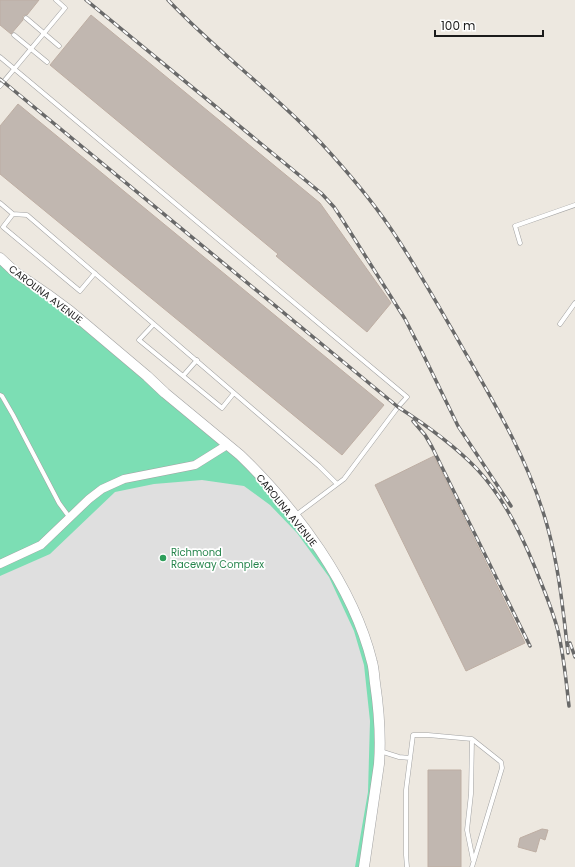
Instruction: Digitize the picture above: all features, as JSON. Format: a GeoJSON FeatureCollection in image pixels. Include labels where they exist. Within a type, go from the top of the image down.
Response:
{"type":"FeatureCollection","features":[{"type":"Feature","properties":{"kind":"street","name":"CAROLINA AVENUE"},"geometry":{"type":"LineString","coordinates":[[0,258],[16,272],[70,311],[250,465],[295,516],[341,583],[372,661],[379,715],[380,751],[377,784],[364,867]]}},
{"type":"Feature","properties":{"kind":"street"},"geometry":{"type":"LineString","coordinates":[[0,564],[42,544],[102,489],[124,479],[195,465],[227,445]]}},
{"type":"Feature","properties":{"kind":"lane"},"geometry":{"type":"LineString","coordinates":[[0,86],[65,8],[56,0]]}},
{"type":"Feature","properties":{"kind":"lane"},"geometry":{"type":"LineString","coordinates":[[26,18],[59,46]]}},
{"type":"Feature","properties":{"kind":"lane"},"geometry":{"type":"LineString","coordinates":[[14,35],[47,62]]}},
{"type":"Feature","properties":{"kind":"lane"},"geometry":{"type":"LineString","coordinates":[[0,56],[407,397],[344,479],[295,516]]}},
{"type":"Feature","properties":{"kind":"lane"},"geometry":{"type":"LineString","coordinates":[[0,203],[14,214],[26,215],[197,360],[319,466],[337,484]]}},
{"type":"Feature","properties":{"kind":"lane"},"geometry":{"type":"LineString","coordinates":[[520,243],[515,226],[575,205]]}},
{"type":"Feature","properties":{"kind":"lane"},"geometry":{"type":"LineString","coordinates":[[14,214],[3,227],[80,292],[95,273]]}},
{"type":"Feature","properties":{"kind":"lane"},"geometry":{"type":"LineString","coordinates":[[560,324],[575,303]]}},
{"type":"Feature","properties":{"kind":"lane"},"geometry":{"type":"LineString","coordinates":[[154,324],[139,340],[222,408],[234,393]]}},
{"type":"Feature","properties":{"kind":"lane"},"geometry":{"type":"LineString","coordinates":[[183,376],[197,360]]}},
{"type":"Feature","properties":{"kind":"lane"},"geometry":{"type":"LineString","coordinates":[[0,395],[13,415],[59,503],[70,518]]}},
{"type":"Feature","properties":{"kind":"lane"},"geometry":{"type":"LineString","coordinates":[[407,867],[406,790],[413,735],[472,739],[501,762],[502,768],[472,867]]}},
{"type":"Feature","properties":{"kind":"lane"},"geometry":{"type":"LineString","coordinates":[[472,739],[467,830],[473,861]]}},
{"type":"Feature","properties":{"kind":"lane"},"geometry":{"type":"LineString","coordinates":[[380,751],[410,758]]}},
{"type":"Feature","properties":{"kind":"green space","name":"Richmond Raceway Complex"},"geometry":{"type":"Polygon","coordinates":[[[0,258],[227,445],[295,516],[360,626],[379,715],[364,867],[0,867],[0,258]]]}},
{"type":"Feature","properties":{"kind":"shaded area","name":"Richmond Raceway Complex"},"geometry":{"type":"Polygon","coordinates":[[[202,480],[244,486],[270,505],[297,533],[329,577],[354,631],[364,665],[370,721],[368,792],[355,867],[0,867],[0,576],[50,554],[115,492],[154,484],[202,480]]]}},
{"type":"Feature","properties":{"kind":"building"},"geometry":{"type":"Polygon","coordinates":[[[0,0],[39,0],[27,15],[23,16],[23,20],[11,34],[0,25],[0,0]]]}},
{"type":"Feature","properties":{"kind":"building"},"geometry":{"type":"Polygon","coordinates":[[[91,15],[320,203],[391,303],[367,332],[276,256],[278,254],[50,65],[91,15]]]}},
{"type":"Feature","properties":{"kind":"building"},"geometry":{"type":"Polygon","coordinates":[[[18,104],[384,405],[342,455],[0,174],[0,126],[18,104]]]}},
{"type":"Feature","properties":{"kind":"building"},"geometry":{"type":"Polygon","coordinates":[[[434,456],[525,643],[466,671],[375,485],[434,456]]]}},
{"type":"Feature","properties":{"kind":"building"},"geometry":{"type":"Polygon","coordinates":[[[428,770],[461,770],[461,867],[428,867],[428,770]]]}},
{"type":"Feature","properties":{"kind":"building"},"geometry":{"type":"Polygon","coordinates":[[[542,829],[548,830],[545,840],[540,838],[536,852],[518,847],[520,838],[542,829]]]}},
{"type":"Feature","properties":{"kind":"railway"},"geometry":{"type":"LineString","coordinates":[[86,0],[321,193],[334,207],[405,319],[458,426],[511,506]]}},
{"type":"Feature","properties":{"kind":"railway"},"geometry":{"type":"LineString","coordinates":[[168,0],[205,37],[284,106],[321,143],[375,206],[419,272],[499,411],[521,456],[540,501],[555,557],[568,653]]}},
{"type":"Feature","properties":{"kind":"railway"},"geometry":{"type":"LineString","coordinates":[[0,79],[398,407],[449,443],[488,481],[507,509],[515,524],[529,554],[555,619],[565,668],[569,706]]}},
{"type":"Feature","properties":{"kind":"railway"},"geometry":{"type":"LineString","coordinates":[[413,421],[425,435],[432,447],[530,646]]}},
{"type":"Feature","properties":{"kind":"railway"},"geometry":{"type":"LineString","coordinates":[[570,643],[575,657]]}},
{"type":"Feature","properties":{"kind":"place","name":"Richmond Raceway Complex"},"geometry":{"type":"Point","coordinates":[163,558]}}]}
